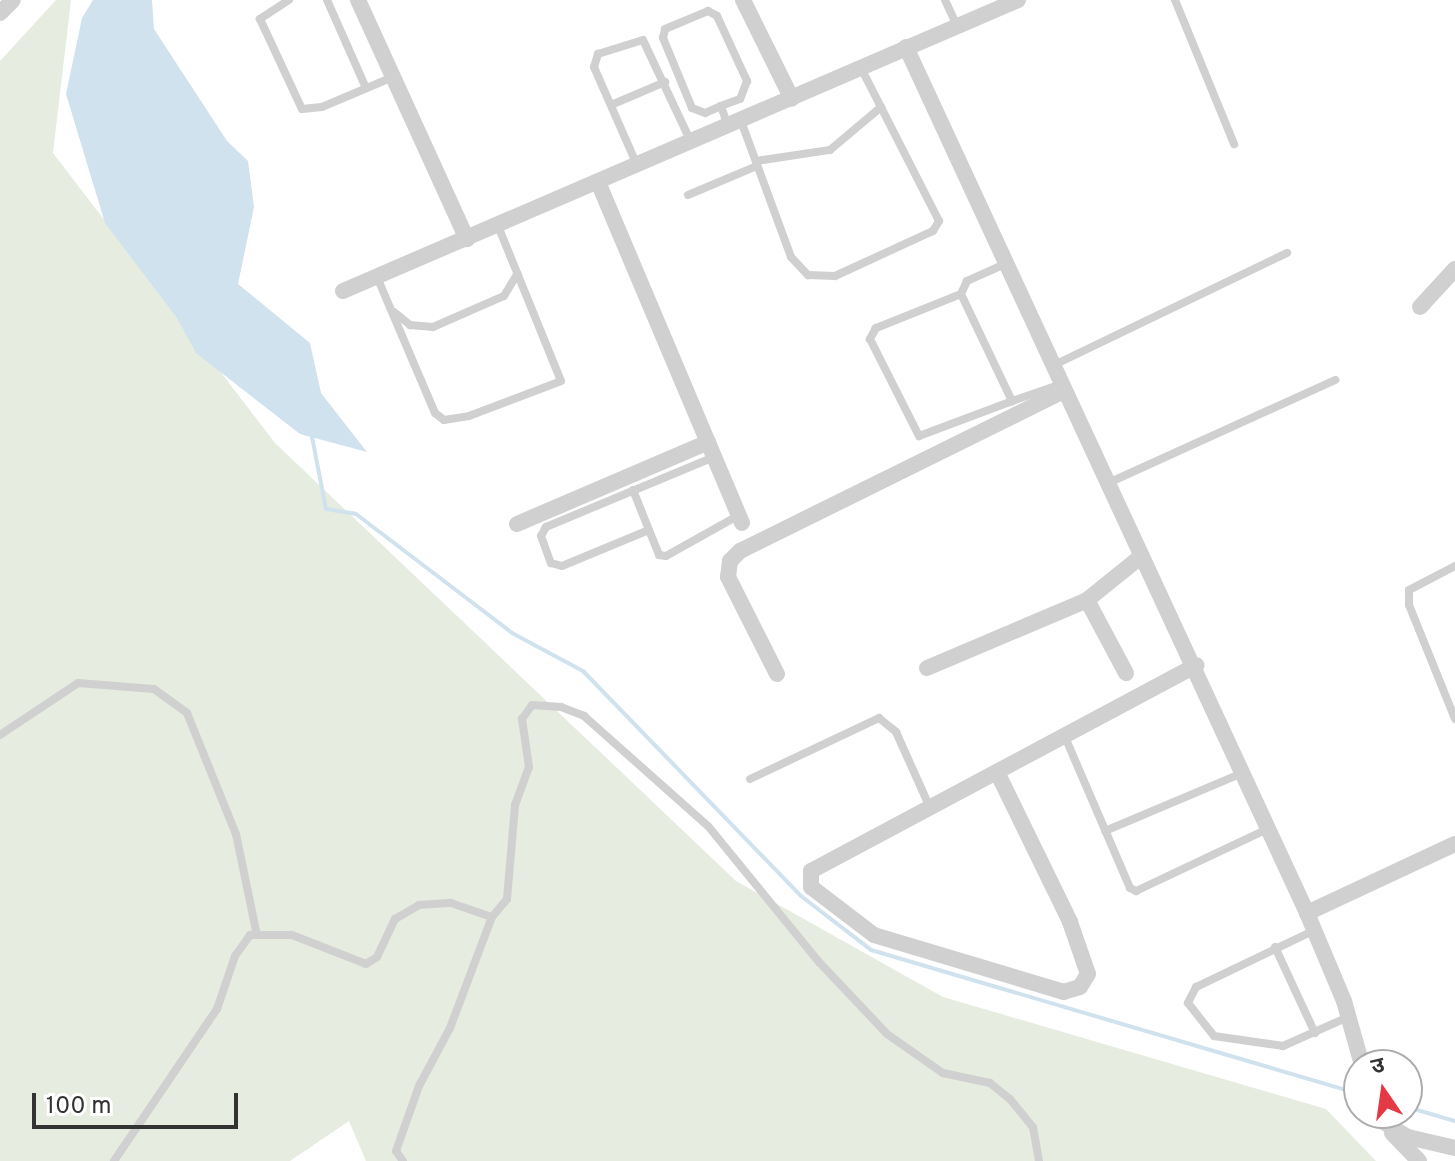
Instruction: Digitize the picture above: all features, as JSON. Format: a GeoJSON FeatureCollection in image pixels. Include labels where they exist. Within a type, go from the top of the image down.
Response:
{"type":"FeatureCollection","features":[{"type":"Feature","properties":{"kind":"street"},"geometry":{"type":"LineString","coordinates":[[0,13],[13,0]]}},
{"type":"Feature","properties":{"kind":"street"},"geometry":{"type":"LineString","coordinates":[[358,0],[467,239]]}},
{"type":"Feature","properties":{"kind":"street"},"geometry":{"type":"LineString","coordinates":[[743,0],[792,99]]}},
{"type":"Feature","properties":{"kind":"street"},"geometry":{"type":"LineString","coordinates":[[343,291],[1018,0]]}},
{"type":"Feature","properties":{"kind":"street"},"geometry":{"type":"LineString","coordinates":[[906,47],[1139,558],[1196,665],[1272,828],[1316,929],[1357,1049]]}},
{"type":"Feature","properties":{"kind":"street"},"geometry":{"type":"LineString","coordinates":[[598,182],[741,519]]}},
{"type":"Feature","properties":{"kind":"street"},"geometry":{"type":"LineString","coordinates":[[1420,307],[1455,269]]}},
{"type":"Feature","properties":{"kind":"street"},"geometry":{"type":"LineString","coordinates":[[777,674],[728,577],[730,561],[740,551],[1060,388]]}},
{"type":"Feature","properties":{"kind":"street"},"geometry":{"type":"LineString","coordinates":[[517,524],[712,450]]}},
{"type":"Feature","properties":{"kind":"street"},"geometry":{"type":"LineString","coordinates":[[927,668],[1087,600],[1139,558]]}},
{"type":"Feature","properties":{"kind":"street"},"geometry":{"type":"LineString","coordinates":[[1087,600],[1126,673]]}},
{"type":"Feature","properties":{"kind":"street"},"geometry":{"type":"LineString","coordinates":[[997,772],[1070,922],[1088,974],[1080,987],[1064,992],[874,935],[811,887],[811,871],[826,860],[931,811],[997,772],[1196,665]]}},
{"type":"Feature","properties":{"kind":"street"},"geometry":{"type":"LineString","coordinates":[[1307,913],[1455,844]]}},
{"type":"Feature","properties":{"kind":"street"},"geometry":{"type":"LineString","coordinates":[[1391,1129],[1419,1161]]}},
{"type":"Feature","properties":{"kind":"street"},"geometry":{"type":"LineString","coordinates":[[1397,1129],[1408,1137],[1455,1148]]}},
{"type":"Feature","properties":{"kind":"lane"},"geometry":{"type":"LineString","coordinates":[[289,0],[260,19],[302,109],[308,112],[393,77]]}},
{"type":"Feature","properties":{"kind":"lane"},"geometry":{"type":"LineString","coordinates":[[327,0],[366,88]]}},
{"type":"Feature","properties":{"kind":"lane"},"geometry":{"type":"LineString","coordinates":[[945,0],[957,26]]}},
{"type":"Feature","properties":{"kind":"lane"},"geometry":{"type":"LineString","coordinates":[[1175,0],[1234,144]]}},
{"type":"Feature","properties":{"kind":"lane"},"geometry":{"type":"LineString","coordinates":[[708,11],[717,16],[747,81],[740,99],[721,106],[705,113],[692,108],[662,34],[708,11]]}},
{"type":"Feature","properties":{"kind":"lane"},"geometry":{"type":"LineString","coordinates":[[637,165],[594,67],[598,54],[643,40],[691,142]]}},
{"type":"Feature","properties":{"kind":"lane"},"geometry":{"type":"LineString","coordinates":[[721,106],[756,163],[791,257],[808,275],[835,276],[933,231],[938,215],[861,68]]}},
{"type":"Feature","properties":{"kind":"lane"},"geometry":{"type":"LineString","coordinates":[[611,105],[665,82]]}},
{"type":"Feature","properties":{"kind":"lane"},"geometry":{"type":"LineString","coordinates":[[688,195],[756,163],[830,150],[881,107]]}},
{"type":"Feature","properties":{"kind":"lane"},"geometry":{"type":"LineString","coordinates":[[377,277],[435,413],[444,420],[469,416],[561,381],[498,226]]}},
{"type":"Feature","properties":{"kind":"lane"},"geometry":{"type":"LineString","coordinates":[[1051,367],[1287,253]]}},
{"type":"Feature","properties":{"kind":"lane"},"geometry":{"type":"LineString","coordinates":[[1005,264],[967,281],[961,294],[871,334],[913,432],[925,436],[1012,401],[1060,388]]}},
{"type":"Feature","properties":{"kind":"lane"},"geometry":{"type":"LineString","coordinates":[[391,309],[410,325],[433,327],[504,296],[517,274]]}},
{"type":"Feature","properties":{"kind":"lane"},"geometry":{"type":"LineString","coordinates":[[961,294],[1012,401]]}},
{"type":"Feature","properties":{"kind":"lane"},"geometry":{"type":"LineString","coordinates":[[1105,485],[1335,380]]}},
{"type":"Feature","properties":{"kind":"lane"},"geometry":{"type":"LineString","coordinates":[[649,530],[562,566],[551,563],[541,536],[546,527],[633,490],[712,450]]}},
{"type":"Feature","properties":{"kind":"lane"},"geometry":{"type":"LineString","coordinates":[[633,490],[659,555],[666,556],[741,519]]}},
{"type":"Feature","properties":{"kind":"lane"},"geometry":{"type":"LineString","coordinates":[[1455,566],[1417,581],[1409,590],[1409,605],[1455,719]]}},
{"type":"Feature","properties":{"kind":"lane"},"geometry":{"type":"LineString","coordinates":[[0,735],[78,683],[154,689],[187,713],[236,834],[257,935]]}},
{"type":"Feature","properties":{"kind":"lane"},"geometry":{"type":"LineString","coordinates":[[403,1161],[396,1151],[419,1086],[450,1028],[492,917],[507,899],[515,805],[529,767],[522,719],[532,705],[561,707],[584,716],[708,826],[810,951],[887,1034],[943,1073],[990,1083],[1010,1099],[1033,1127],[1039,1161]]}},
{"type":"Feature","properties":{"kind":"lane"},"geometry":{"type":"LineString","coordinates":[[750,779],[879,718],[896,732],[931,811]]}},
{"type":"Feature","properties":{"kind":"lane"},"geometry":{"type":"LineString","coordinates":[[1065,737],[1130,888],[1136,891],[1272,828]]}},
{"type":"Feature","properties":{"kind":"lane"},"geometry":{"type":"LineString","coordinates":[[1105,831],[1246,772]]}},
{"type":"Feature","properties":{"kind":"lane"},"geometry":{"type":"LineString","coordinates":[[114,1161],[217,1009],[235,956],[250,935],[292,935],[366,964],[377,957],[395,919],[419,905],[451,903],[492,917]]}},
{"type":"Feature","properties":{"kind":"lane"},"geometry":{"type":"LineString","coordinates":[[1316,929],[1196,987],[1188,1003],[1214,1036],[1283,1046],[1348,1016]]}},
{"type":"Feature","properties":{"kind":"lane"},"geometry":{"type":"LineString","coordinates":[[1275,947],[1315,1033]]}},
{"type":"Feature","properties":{"kind":"shaded area"},"geometry":{"type":"Polygon","coordinates":[[[56,0],[71,0],[53,153],[275,443],[736,881],[943,997],[1326,1109],[1376,1161],[366,1161],[349,1121],[290,1161],[0,1161],[0,61],[56,0]]]}},
{"type":"Feature","properties":{"kind":"water"},"geometry":{"type":"Polygon","coordinates":[[[93,0],[152,0],[154,29],[227,141],[248,161],[254,207],[238,284],[310,343],[321,393],[367,452],[300,434],[196,353],[177,318],[105,223],[66,94],[82,18],[93,0]]]}},
{"type":"Feature","properties":{"kind":"waterway"},"geometry":{"type":"LineString","coordinates":[[312,437],[326,509],[356,514],[512,633],[583,671],[801,896],[871,950],[1343,1089]]}},
{"type":"Feature","properties":{"kind":"waterway"},"geometry":{"type":"LineString","coordinates":[[1423,1112],[1455,1121]]}}]}
